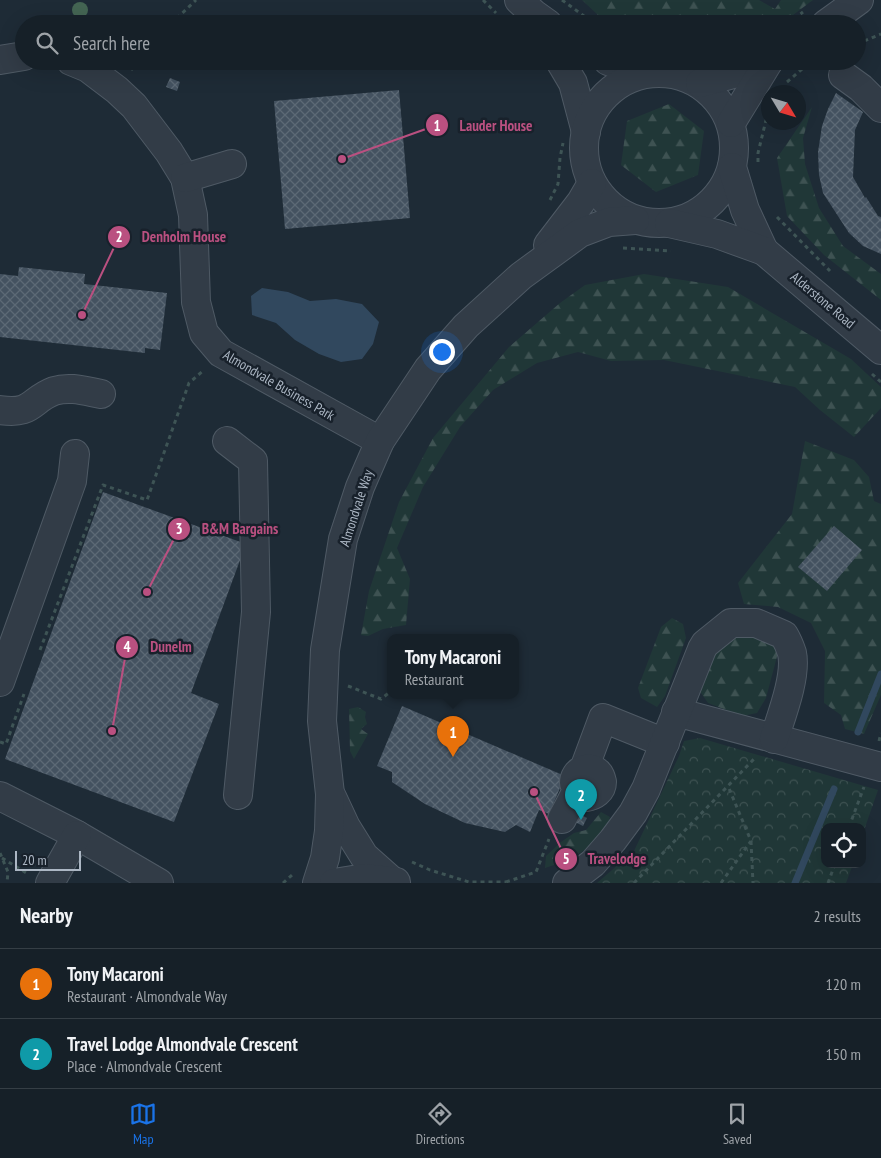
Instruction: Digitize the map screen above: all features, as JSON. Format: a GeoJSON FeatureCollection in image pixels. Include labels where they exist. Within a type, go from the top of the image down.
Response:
{"type":"FeatureCollection","features":[{"type":"Feature","properties":{"kind":"street"},"geometry":{"type":"LineString","coordinates":[[838,15],[859,0]]}},
{"type":"Feature","properties":{"kind":"street"},"geometry":{"type":"LineString","coordinates":[[0,60],[15,58]]}},
{"type":"Feature","properties":{"kind":"street","name":"Almondvale Business Park"},"geometry":{"type":"LineString","coordinates":[[92,70],[118,90],[134,106],[169,152],[185,178],[193,215],[196,302],[204,333],[221,353],[380,441]]}},
{"type":"Feature","properties":{"kind":"street"},"geometry":{"type":"LineString","coordinates":[[565,70],[573,84],[586,132]]}},
{"type":"Feature","properties":{"kind":"street"},"geometry":{"type":"LineString","coordinates":[[632,70],[642,74]]}},
{"type":"Feature","properties":{"kind":"street"},"geometry":{"type":"LineString","coordinates":[[700,83],[745,70]]}},
{"type":"Feature","properties":{"kind":"street"},"geometry":{"type":"LineString","coordinates":[[731,123],[763,70]]}},
{"type":"Feature","properties":{"kind":"street"},"geometry":{"type":"LineString","coordinates":[[662,72],[682,75],[700,83],[718,100],[731,123],[735,145],[746,167],[709,204],[690,216],[669,223],[652,223],[636,220],[618,211],[603,199],[592,183],[585,158],[586,132],[593,112],[606,94],[623,82],[642,74],[662,72]]}},
{"type":"Feature","properties":{"kind":"street"},"geometry":{"type":"LineString","coordinates":[[842,75],[861,88],[881,108]]}},
{"type":"Feature","properties":{"kind":"street"},"geometry":{"type":"LineString","coordinates":[[185,178],[232,164]]}},
{"type":"Feature","properties":{"kind":"street","name":"Alderstone Road"},"geometry":{"type":"LineString","coordinates":[[746,167],[745,210],[764,251]]}},
{"type":"Feature","properties":{"kind":"street","name":"Almondvale Way"},"geometry":{"type":"LineString","coordinates":[[521,276],[566,224],[582,202],[592,183]]}},
{"type":"Feature","properties":{"kind":"street","name":"Almondvale Way"},"geometry":{"type":"LineString","coordinates":[[317,883],[325,858],[329,831],[330,794],[322,721],[325,650],[343,539],[360,487],[380,441],[428,369],[466,326],[521,276],[580,233],[609,222],[636,220]]}},
{"type":"Feature","properties":{"kind":"street","name":"Alderstone Road"},"geometry":{"type":"LineString","coordinates":[[669,223],[717,234],[764,251],[881,350]]}},
{"type":"Feature","properties":{"kind":"street"},"geometry":{"type":"LineString","coordinates":[[0,410],[26,410],[52,392],[68,388],[101,394]]}},
{"type":"Feature","properties":{"kind":"street"},"geometry":{"type":"LineString","coordinates":[[227,442],[253,461],[256,612],[238,795]]}},
{"type":"Feature","properties":{"kind":"street"},"geometry":{"type":"LineString","coordinates":[[12,688],[72,481],[75,454]]}},
{"type":"Feature","properties":{"kind":"street"},"geometry":{"type":"LineString","coordinates":[[566,881],[593,863],[633,813],[646,789],[705,644],[731,623],[756,623],[784,635],[792,654],[791,677],[785,705],[774,739]]}},
{"type":"Feature","properties":{"kind":"street"},"geometry":{"type":"LineString","coordinates":[[676,712],[877,766]]}},
{"type":"Feature","properties":{"kind":"street"},"geometry":{"type":"LineString","coordinates":[[562,819],[580,779],[603,718],[664,742]]}},
{"type":"Feature","properties":{"kind":"street","name":"Almondvale Way"},"geometry":{"type":"LineString","coordinates":[[330,794],[346,827],[364,856],[399,874]]}},
{"type":"Feature","properties":{"kind":"street"},"geometry":{"type":"LineString","coordinates":[[0,796],[77,835],[159,883]]}},
{"type":"Feature","properties":{"kind":"street"},"geometry":{"type":"LineString","coordinates":[[43,880],[77,835]]}},
{"type":"Feature","properties":{"kind":"street"},"geometry":{"type":"LineString","coordinates":[[334,883],[399,874]]}},
{"type":"Feature","properties":{"kind":"path"},"geometry":{"type":"LineString","coordinates":[[180,15],[196,0]]}},
{"type":"Feature","properties":{"kind":"path"},"geometry":{"type":"LineString","coordinates":[[562,0],[583,15]]}},
{"type":"Feature","properties":{"kind":"path"},"geometry":{"type":"LineString","coordinates":[[866,40],[881,34]]}},
{"type":"Feature","properties":{"kind":"path"},"geometry":{"type":"LineString","coordinates":[[784,85],[801,70]]}},
{"type":"Feature","properties":{"kind":"path"},"geometry":{"type":"LineString","coordinates":[[746,167],[758,153],[763,130]]}},
{"type":"Feature","properties":{"kind":"path"},"geometry":{"type":"LineString","coordinates":[[771,210],[832,274]]}},
{"type":"Feature","properties":{"kind":"path"},"geometry":{"type":"LineString","coordinates":[[38,657],[103,484],[147,500],[189,384]]}},
{"type":"Feature","properties":{"kind":"path"},"geometry":{"type":"LineString","coordinates":[[324,676],[382,699],[387,695]]}},
{"type":"Feature","properties":{"kind":"path"},"geometry":{"type":"LineString","coordinates":[[0,742],[6,744],[12,688]]}},
{"type":"Feature","properties":{"kind":"path"},"geometry":{"type":"LineString","coordinates":[[634,883],[774,739]]}},
{"type":"Feature","properties":{"kind":"path"},"geometry":{"type":"LineString","coordinates":[[728,786],[751,841],[752,883]]}},
{"type":"Feature","properties":{"kind":"path"},"geometry":{"type":"LineString","coordinates":[[399,874],[430,870],[469,882],[506,883],[536,872],[555,824],[562,819]]}},
{"type":"Feature","properties":{"kind":"path"},"geometry":{"type":"LineString","coordinates":[[721,883],[751,841]]}},
{"type":"Feature","properties":{"kind":"path"},"geometry":{"type":"LineString","coordinates":[[0,853],[8,872],[7,883]]}},
{"type":"Feature","properties":{"kind":"path"},"geometry":{"type":"LineString","coordinates":[[2,858],[43,880]]}},
{"type":"Feature","properties":{"kind":"path"},"geometry":{"type":"LineString","coordinates":[[828,883],[834,868]]}},
{"type":"Feature","properties":{"kind":"green space"},"geometry":{"type":"Polygon","coordinates":[[[582,0],[759,0],[775,9],[781,0],[813,0],[793,15],[598,15],[582,0]]]}},
{"type":"Feature","properties":{"kind":"green space"},"geometry":{"type":"Polygon","coordinates":[[[669,104],[704,131],[698,175],[656,192],[621,165],[627,121],[669,104]]]}},
{"type":"Feature","properties":{"kind":"green space"},"geometry":{"type":"Polygon","coordinates":[[[812,107],[806,128],[806,116],[812,107]]]}},
{"type":"Feature","properties":{"kind":"green space"},"geometry":{"type":"Polygon","coordinates":[[[796,130],[805,130],[803,138],[805,164],[819,208],[843,246],[881,274],[881,300],[824,255],[787,216],[777,158],[796,130]]]}},
{"type":"Feature","properties":{"kind":"green space"},"geometry":{"type":"Polygon","coordinates":[[[644,274],[728,287],[851,359],[881,387],[881,408],[854,437],[795,387],[664,360],[611,361],[578,352],[537,363],[493,390],[460,427],[423,487],[397,548],[410,579],[406,625],[383,629],[368,636],[361,635],[369,591],[399,502],[433,438],[509,347],[560,303],[585,285],[644,274]]]}},
{"type":"Feature","properties":{"kind":"green space"},"geometry":{"type":"Polygon","coordinates":[[[805,441],[854,460],[869,477],[874,501],[881,504],[881,695],[864,734],[845,729],[841,715],[824,703],[825,651],[811,623],[778,607],[744,604],[738,583],[792,514],[805,441]]]}},
{"type":"Feature","properties":{"kind":"green space"},"geometry":{"type":"Polygon","coordinates":[[[672,618],[683,624],[686,638],[665,696],[657,707],[641,698],[638,688],[661,627],[672,618]]]}},
{"type":"Feature","properties":{"kind":"green space"},"geometry":{"type":"Polygon","coordinates":[[[739,630],[768,634],[779,649],[766,698],[757,713],[742,716],[708,703],[699,690],[716,644],[739,630]]]}},
{"type":"Feature","properties":{"kind":"green space"},"geometry":{"type":"Polygon","coordinates":[[[358,707],[366,712],[367,724],[361,729],[368,734],[354,759],[350,751],[349,709],[358,707]]]}},
{"type":"Feature","properties":{"kind":"green space"},"geometry":{"type":"Polygon","coordinates":[[[700,738],[878,790],[866,824],[821,823],[821,868],[852,868],[846,883],[597,883],[634,851],[679,756],[684,741],[700,738]]]}},
{"type":"Feature","properties":{"kind":"green space"},"geometry":{"type":"Polygon","coordinates":[[[601,812],[610,817],[605,834],[569,860],[545,868],[546,856],[574,833],[586,830],[601,812]]]}},
{"type":"Feature","properties":{"kind":"water"},"geometry":{"type":"Polygon","coordinates":[[[262,288],[288,292],[310,301],[336,299],[362,304],[379,322],[373,344],[362,359],[341,362],[319,354],[295,340],[276,323],[252,315],[251,296],[262,288]]]}},
{"type":"Feature","properties":{"kind":"building"},"geometry":{"type":"Polygon","coordinates":[[[170,78],[180,82],[177,91],[166,87],[170,78]]]}},
{"type":"Feature","properties":{"kind":"building"},"geometry":{"type":"Polygon","coordinates":[[[399,90],[410,218],[285,229],[274,101],[399,90]]]}},
{"type":"Feature","properties":{"kind":"building"},"geometry":{"type":"Polygon","coordinates":[[[836,93],[863,112],[855,130],[853,177],[865,198],[878,216],[881,217],[881,254],[863,246],[849,233],[823,193],[819,175],[818,152],[822,126],[836,93]]]}},
{"type":"Feature","properties":{"kind":"building"},"geometry":{"type":"Polygon","coordinates":[[[19,267],[85,274],[84,284],[167,293],[160,350],[145,348],[145,353],[0,337],[0,274],[18,276],[19,267]]]}},
{"type":"Feature","properties":{"kind":"building"},"geometry":{"type":"Polygon","coordinates":[[[103,492],[246,544],[191,693],[219,704],[174,822],[5,759],[103,492]]]}},
{"type":"Feature","properties":{"kind":"building"},"geometry":{"type":"Polygon","coordinates":[[[834,526],[862,550],[827,591],[798,567],[834,526]]]}},
{"type":"Feature","properties":{"kind":"building"},"geometry":{"type":"Polygon","coordinates":[[[402,706],[565,776],[549,814],[539,810],[530,832],[516,825],[505,832],[465,823],[425,804],[392,782],[392,772],[377,766],[402,706]]]}},
{"type":"Feature","properties":{"kind":"building"},"geometry":{"type":"Polygon","coordinates":[[[579,814],[587,818],[583,826],[575,822],[579,814]]]}},
{"type":"Feature","properties":{"kind":"waterway"},"geometry":{"type":"LineString","coordinates":[[858,732],[881,674]]}},
{"type":"Feature","properties":{"kind":"waterway"},"geometry":{"type":"LineString","coordinates":[[795,883],[834,789]]}},
{"type":"Feature","properties":{"kind":"place","name":"Lauder House"},"geometry":{"type":"Point","coordinates":[342,159]}},
{"type":"Feature","properties":{"kind":"place","name":"Denholm House"},"geometry":{"type":"Point","coordinates":[82,315]}},
{"type":"Feature","properties":{"kind":"place","name":"B&M Bargains"},"geometry":{"type":"Point","coordinates":[147,592]}},
{"type":"Feature","properties":{"kind":"place","name":"Dunelm"},"geometry":{"type":"Point","coordinates":[112,731]}},
{"type":"Feature","properties":{"kind":"place","name":"Tony Macaroni"},"geometry":{"type":"Point","coordinates":[453,757]}},
{"type":"Feature","properties":{"kind":"place","name":"Travelodge"},"geometry":{"type":"Point","coordinates":[534,792]}},
{"type":"Feature","properties":{"kind":"place","name":"Travel Lodge Almondvale Crescent"},"geometry":{"type":"Point","coordinates":[581,820]}}]}
